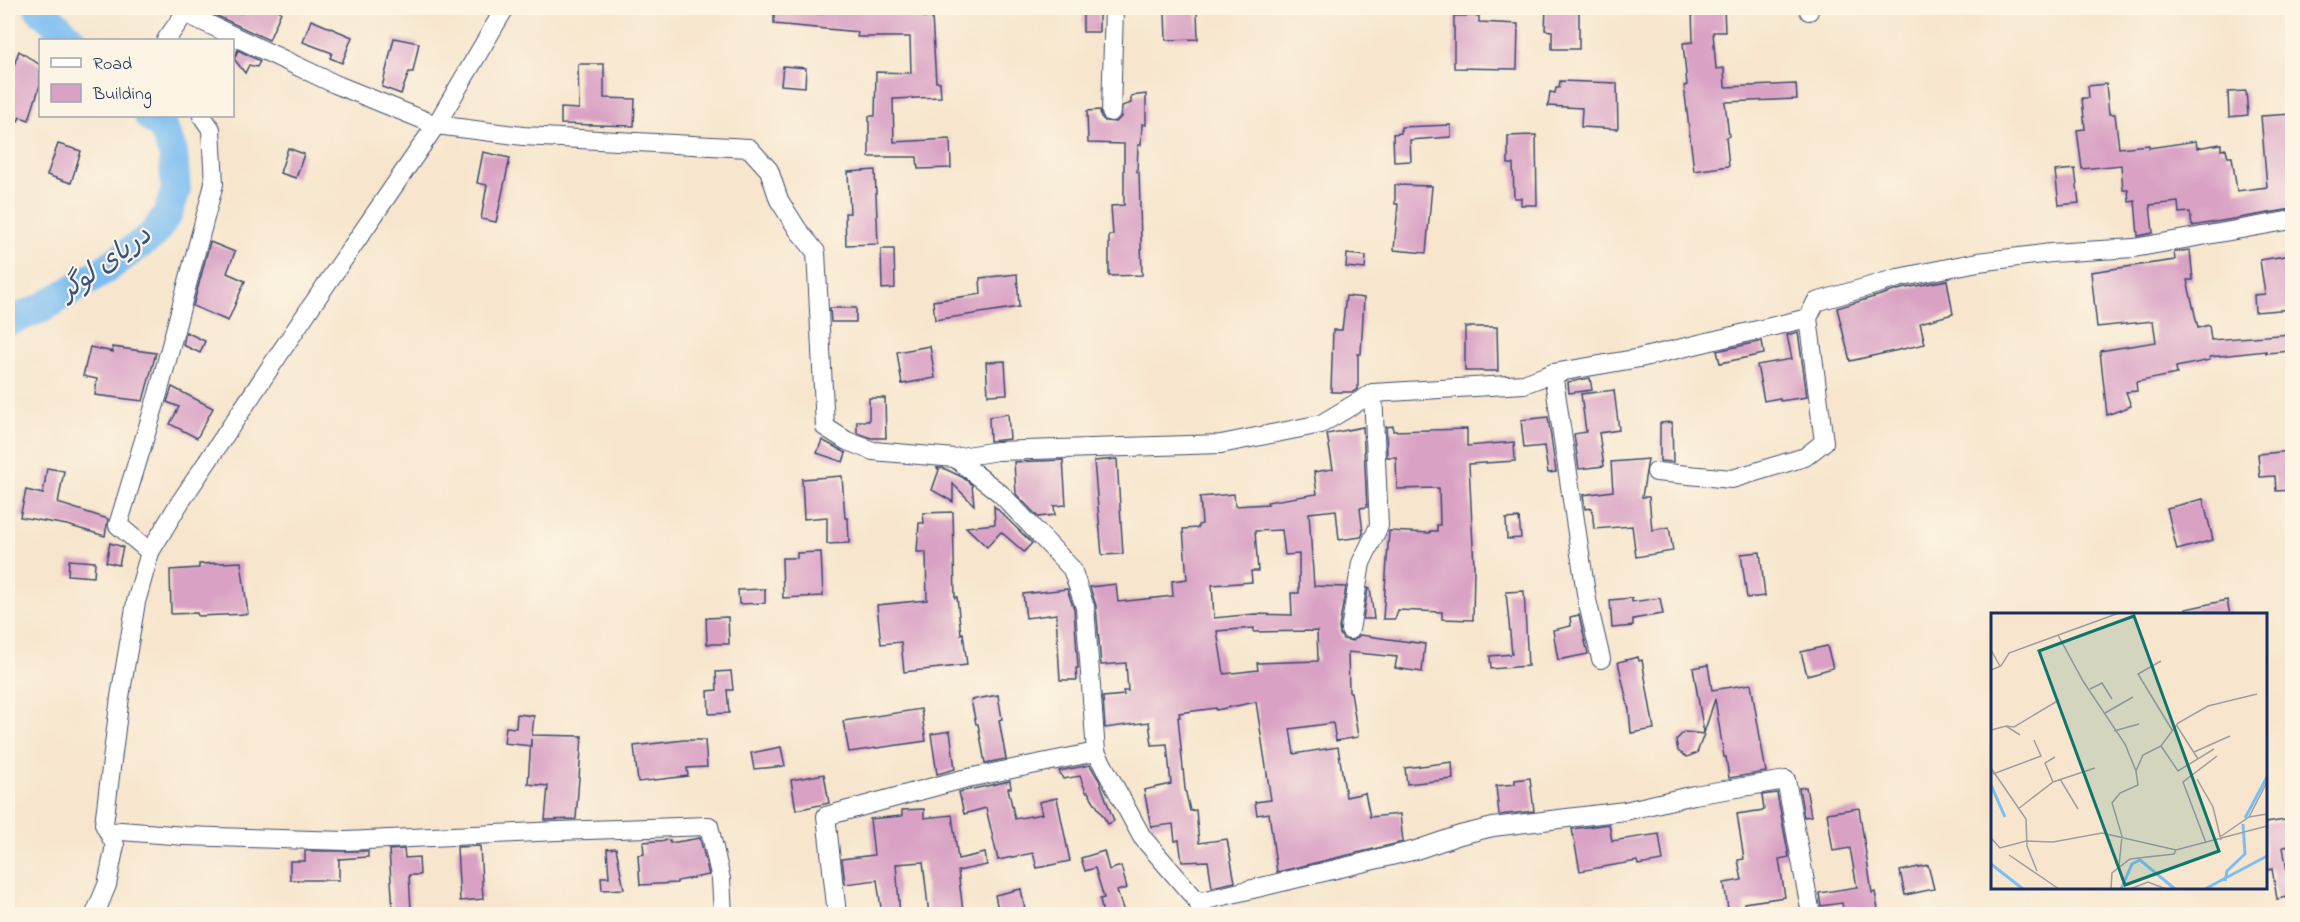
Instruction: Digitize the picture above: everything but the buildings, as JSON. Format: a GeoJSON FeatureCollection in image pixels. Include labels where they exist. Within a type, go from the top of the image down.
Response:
{"type":"FeatureCollection","features":[{"type":"Feature","properties":{"kind":"street"},"geometry":{"type":"LineString","coordinates":[[95,915],[107,885],[115,845],[104,824],[120,697],[136,602],[150,552],[183,498],[310,308],[436,125],[505,8]]}},
{"type":"Feature","properties":{"kind":"street"},"geometry":{"type":"LineString","coordinates":[[1111,112],[1114,8]]}},
{"type":"Feature","properties":{"kind":"street"},"geometry":{"type":"LineString","coordinates":[[166,39],[183,10],[335,84],[436,125],[523,136],[749,148],[769,170],[779,200],[798,230],[816,252],[825,427],[847,441],[873,451],[955,458],[997,450],[1221,444],[1321,424],[1374,393],[1524,384],[1553,373],[1640,358],[1808,318]]}},
{"type":"Feature","properties":{"kind":"street"},"geometry":{"type":"LineString","coordinates":[[150,552],[118,525],[158,394],[214,184],[211,129],[203,117]]}},
{"type":"Feature","properties":{"kind":"street"},"geometry":{"type":"LineString","coordinates":[[1656,472],[1732,479],[1804,457],[1824,442],[1808,318],[1816,302],[1898,278],[1978,262],[2051,253],[2134,248],[2292,220]]}},
{"type":"Feature","properties":{"kind":"street"},"geometry":{"type":"LineString","coordinates":[[1553,373],[1587,600],[1601,659]]}},
{"type":"Feature","properties":{"kind":"street"},"geometry":{"type":"LineString","coordinates":[[1350,630],[1361,563],[1379,526],[1374,393]]}},
{"type":"Feature","properties":{"kind":"street"},"geometry":{"type":"LineString","coordinates":[[955,458],[1001,494],[1072,569],[1085,607],[1096,753],[1142,837],[1200,908],[1493,827],[1625,811],[1694,795],[1786,780],[1811,915]]}},
{"type":"Feature","properties":{"kind":"street"},"geometry":{"type":"LineString","coordinates":[[837,915],[826,816],[963,779],[1096,753]]}},
{"type":"Feature","properties":{"kind":"street"},"geometry":{"type":"LineString","coordinates":[[109,833],[121,831],[185,836],[346,841],[709,826],[721,879],[723,915]]}},
{"type":"Feature","properties":{"kind":"waterway","name":"دریای لوگر"},"geometry":{"type":"LineString","coordinates":[[39,8],[71,39]]}},
{"type":"Feature","properties":{"kind":"waterway","name":"دریای لوگر"},"geometry":{"type":"LineString","coordinates":[[8,322],[44,307],[104,270],[153,235],[168,213],[176,190],[173,153],[163,128],[150,117]]}}]}
